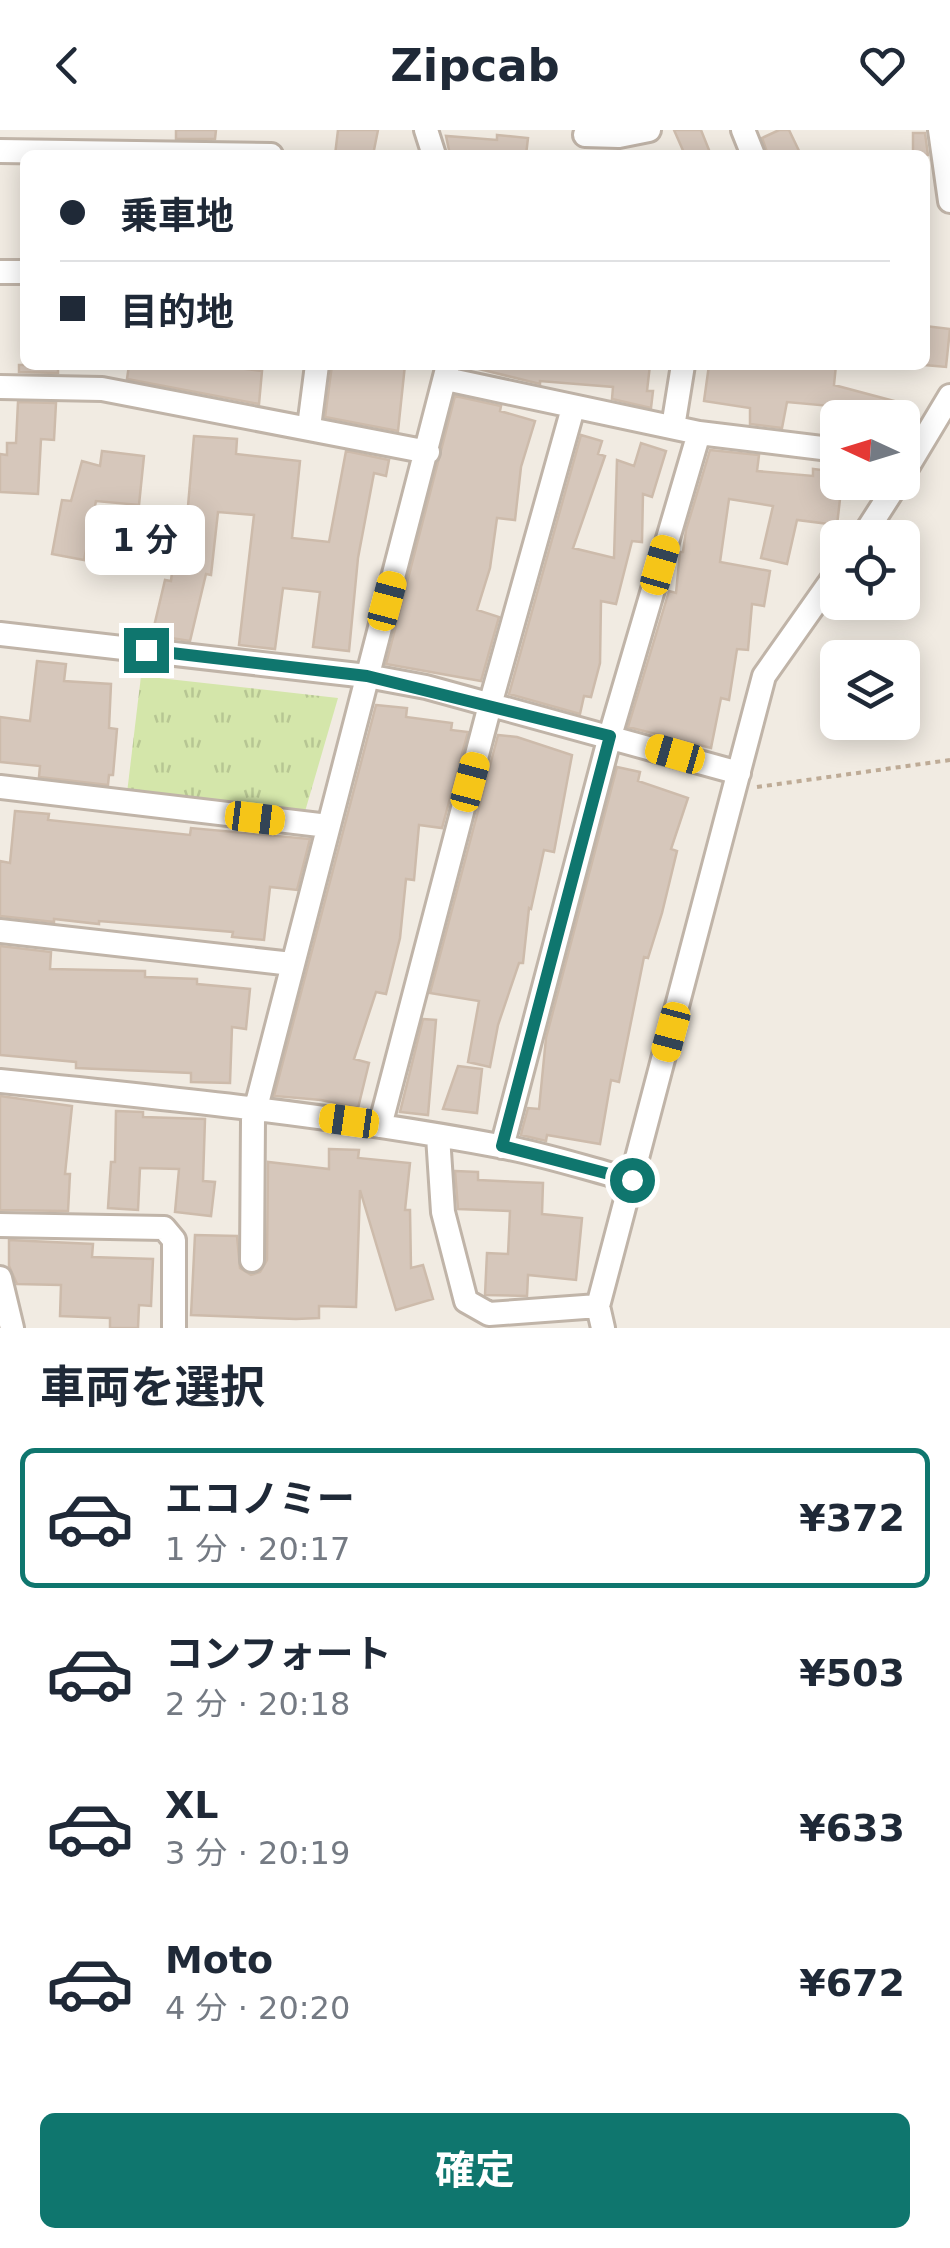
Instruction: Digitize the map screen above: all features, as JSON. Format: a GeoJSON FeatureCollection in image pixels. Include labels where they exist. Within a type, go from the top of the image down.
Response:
{"type":"FeatureCollection","features":[{"type":"Feature","properties":{"kind":"street"},"geometry":{"type":"LineString","coordinates":[[587,140],[649,130]]}},
{"type":"Feature","properties":{"kind":"street"},"geometry":{"type":"LineString","coordinates":[[940,130],[950,201]]}},
{"type":"Feature","properties":{"kind":"street"},"geometry":{"type":"LineString","coordinates":[[309,428],[315,370]]}},
{"type":"Feature","properties":{"kind":"street"},"geometry":{"type":"LineString","coordinates":[[673,428],[681,370]]}},
{"type":"Feature","properties":{"kind":"street"},"geometry":{"type":"LineString","coordinates":[[252,1260],[256,1108],[447,372],[574,408],[699,433],[820,448]]}},
{"type":"Feature","properties":{"kind":"street"},"geometry":{"type":"LineString","coordinates":[[0,387],[102,388],[428,452]]}},
{"type":"Feature","properties":{"kind":"street"},"geometry":{"type":"LineString","coordinates":[[920,442],[950,396]]}},
{"type":"Feature","properties":{"kind":"street"},"geometry":{"type":"LineString","coordinates":[[380,1126],[490,705],[574,408]]}},
{"type":"Feature","properties":{"kind":"street"},"geometry":{"type":"LineString","coordinates":[[502,1146],[610,736],[699,433]]}},
{"type":"Feature","properties":{"kind":"street"},"geometry":{"type":"LineString","coordinates":[[438,1136],[443,1212],[466,1301],[489,1314],[600,1317],[764,676],[820,597]]}},
{"type":"Feature","properties":{"kind":"street"},"geometry":{"type":"LineString","coordinates":[[0,634],[367,676],[610,736],[739,773]]}},
{"type":"Feature","properties":{"kind":"street"},"geometry":{"type":"LineString","coordinates":[[0,788],[328,826]]}},
{"type":"Feature","properties":{"kind":"street"},"geometry":{"type":"LineString","coordinates":[[0,932],[292,964]]}},
{"type":"Feature","properties":{"kind":"street"},"geometry":{"type":"LineString","coordinates":[[0,1081],[256,1108],[380,1126],[502,1146],[632,1180]]}},
{"type":"Feature","properties":{"kind":"street"},"geometry":{"type":"LineString","coordinates":[[0,1225],[164,1228],[174,1240],[174,1328]]}},
{"type":"Feature","properties":{"kind":"street"},"geometry":{"type":"LineString","coordinates":[[0,1278],[12,1328]]}},
{"type":"Feature","properties":{"kind":"path"},"geometry":{"type":"LineString","coordinates":[[739,773],[752,788],[950,760]]}},
{"type":"Feature","properties":{"kind":"green space"},"geometry":{"type":"Polygon","coordinates":[[[141,676],[338,698],[304,815],[127,793],[141,676]]]}},
{"type":"Feature","properties":{"kind":"building"},"geometry":{"type":"Polygon","coordinates":[[[176,130],[216,130],[215,139],[176,139],[176,130]]]}},
{"type":"Feature","properties":{"kind":"building"},"geometry":{"type":"Polygon","coordinates":[[[338,130],[378,130],[374,150],[336,150],[338,130]]]}},
{"type":"Feature","properties":{"kind":"building"},"geometry":{"type":"Polygon","coordinates":[[[674,130],[701,130],[709,150],[683,150],[674,130]]]}},
{"type":"Feature","properties":{"kind":"building"},"geometry":{"type":"Polygon","coordinates":[[[789,130],[799,150],[766,150],[762,138],[789,130]]]}},
{"type":"Feature","properties":{"kind":"building"},"geometry":{"type":"Polygon","coordinates":[[[913,133],[925,133],[927,150],[913,150],[913,133]]]}},
{"type":"Feature","properties":{"kind":"building"},"geometry":{"type":"Polygon","coordinates":[[[497,135],[528,138],[527,150],[449,150],[446,136],[497,140],[497,135]]]}},
{"type":"Feature","properties":{"kind":"building"},"geometry":{"type":"Polygon","coordinates":[[[930,327],[950,329],[946,367],[930,365],[930,327]]]}},
{"type":"Feature","properties":{"kind":"building"},"geometry":{"type":"Polygon","coordinates":[[[19,365],[20,370],[58,370],[58,373],[19,372],[19,365]]]}},
{"type":"Feature","properties":{"kind":"building"},"geometry":{"type":"Polygon","coordinates":[[[128,370],[262,371],[259,404],[127,379],[128,370]]]}},
{"type":"Feature","properties":{"kind":"building"},"geometry":{"type":"Polygon","coordinates":[[[331,370],[404,370],[398,431],[325,417],[331,370]]]}},
{"type":"Feature","properties":{"kind":"building"},"geometry":{"type":"Polygon","coordinates":[[[483,370],[649,370],[647,391],[653,391],[651,408],[612,399],[613,387],[540,384],[483,370]]]}},
{"type":"Feature","properties":{"kind":"building"},"geometry":{"type":"Polygon","coordinates":[[[708,370],[836,370],[834,385],[890,400],[820,400],[820,405],[787,402],[782,428],[750,424],[750,408],[704,401],[708,370]]]}},
{"type":"Feature","properties":{"kind":"building"},"geometry":{"type":"Polygon","coordinates":[[[455,396],[501,406],[500,411],[535,421],[521,467],[515,520],[497,518],[490,568],[477,610],[499,617],[481,681],[386,664],[455,396]]]}},
{"type":"Feature","properties":{"kind":"building"},"geometry":{"type":"Polygon","coordinates":[[[18,402],[56,403],[54,440],[41,439],[38,494],[0,492],[0,454],[7,455],[7,443],[16,443],[18,402]]]}},
{"type":"Feature","properties":{"kind":"building"},"geometry":{"type":"Polygon","coordinates":[[[581,435],[602,441],[598,454],[605,456],[573,548],[614,558],[617,460],[634,466],[641,443],[666,451],[652,497],[643,494],[642,542],[632,541],[616,604],[601,601],[600,663],[591,697],[584,696],[580,714],[509,694],[581,435]]]}},
{"type":"Feature","properties":{"kind":"building"},"geometry":{"type":"Polygon","coordinates":[[[194,436],[237,439],[236,454],[300,461],[292,538],[329,542],[346,451],[389,460],[386,476],[374,473],[358,558],[349,651],[313,647],[320,592],[283,588],[275,649],[239,645],[254,515],[218,512],[211,575],[206,574],[190,641],[152,635],[165,580],[171,581],[178,517],[187,518],[194,436]]]}},
{"type":"Feature","properties":{"kind":"building"},"geometry":{"type":"Polygon","coordinates":[[[710,450],[759,455],[757,471],[813,476],[813,469],[820,470],[820,500],[840,500],[838,520],[797,520],[787,564],[761,558],[773,506],[729,499],[720,562],[770,571],[764,606],[752,604],[748,650],[737,649],[729,700],[721,698],[711,748],[628,727],[669,591],[676,593],[686,530],[710,450]]]}},
{"type":"Feature","properties":{"kind":"building"},"geometry":{"type":"Polygon","coordinates":[[[102,451],[144,456],[139,505],[96,501],[84,560],[52,554],[62,500],[71,501],[82,461],[100,466],[102,451]]]}},
{"type":"Feature","properties":{"kind":"building"},"geometry":{"type":"Polygon","coordinates":[[[37,661],[66,664],[64,681],[111,684],[109,728],[117,729],[113,775],[109,775],[108,785],[39,777],[40,766],[0,762],[0,717],[30,721],[37,661]]]}},
{"type":"Feature","properties":{"kind":"building"},"geometry":{"type":"Polygon","coordinates":[[[376,705],[407,708],[406,717],[452,723],[451,730],[468,732],[442,828],[419,825],[414,880],[406,879],[400,938],[386,994],[376,992],[354,1059],[369,1063],[358,1108],[274,1096],[376,705]]]}},
{"type":"Feature","properties":{"kind":"building"},"geometry":{"type":"Polygon","coordinates":[[[498,735],[517,737],[572,755],[554,852],[544,850],[529,908],[523,963],[519,963],[498,1025],[490,1067],[468,1062],[479,1001],[430,993],[498,735]]]}},
{"type":"Feature","properties":{"kind":"building"},"geometry":{"type":"Polygon","coordinates":[[[617,767],[640,772],[638,781],[688,798],[671,849],[677,851],[662,913],[648,958],[644,957],[619,1082],[611,1080],[600,1144],[547,1135],[546,1141],[521,1135],[528,1108],[539,1109],[546,1038],[617,767]]]}},
{"type":"Feature","properties":{"kind":"building"},"geometry":{"type":"Polygon","coordinates":[[[15,811],[49,814],[48,820],[190,835],[191,828],[310,839],[297,890],[270,887],[264,940],[232,937],[233,932],[99,921],[54,922],[0,916],[0,861],[10,863],[15,811]]]}},
{"type":"Feature","properties":{"kind":"building"},"geometry":{"type":"Polygon","coordinates":[[[0,946],[51,952],[50,969],[145,971],[145,977],[197,979],[197,984],[250,989],[246,1029],[232,1027],[230,1083],[191,1082],[191,1073],[76,1068],[76,1062],[0,1055],[0,946]]]}},
{"type":"Feature","properties":{"kind":"building"},"geometry":{"type":"Polygon","coordinates":[[[423,1019],[436,1020],[428,1115],[400,1112],[423,1019]]]}},
{"type":"Feature","properties":{"kind":"building"},"geometry":{"type":"Polygon","coordinates":[[[458,1066],[482,1069],[477,1113],[443,1109],[458,1066]]]}},
{"type":"Feature","properties":{"kind":"building"},"geometry":{"type":"Polygon","coordinates":[[[0,1096],[72,1106],[65,1174],[70,1174],[68,1211],[0,1210],[0,1096]]]}},
{"type":"Feature","properties":{"kind":"building"},"geometry":{"type":"Polygon","coordinates":[[[116,1111],[143,1112],[143,1117],[205,1119],[203,1181],[215,1182],[211,1216],[175,1212],[179,1169],[140,1168],[138,1210],[108,1208],[111,1162],[115,1162],[116,1111]]]}},
{"type":"Feature","properties":{"kind":"building"},"geometry":{"type":"Polygon","coordinates":[[[329,1149],[359,1150],[358,1158],[410,1163],[405,1210],[410,1210],[411,1268],[423,1265],[433,1299],[396,1310],[360,1190],[356,1307],[319,1306],[319,1318],[191,1315],[195,1235],[237,1236],[240,1268],[251,1275],[260,1272],[267,1260],[268,1162],[329,1169],[329,1149]]]}},
{"type":"Feature","properties":{"kind":"building"},"geometry":{"type":"Polygon","coordinates":[[[455,1171],[478,1172],[478,1180],[543,1183],[542,1214],[582,1218],[576,1280],[528,1275],[527,1296],[485,1295],[487,1253],[508,1254],[510,1211],[458,1209],[455,1171]]]}},
{"type":"Feature","properties":{"kind":"building"},"geometry":{"type":"Polygon","coordinates":[[[9,1240],[93,1244],[92,1257],[153,1259],[151,1306],[139,1305],[138,1328],[110,1328],[110,1318],[60,1316],[61,1285],[17,1284],[9,1266],[9,1240]]]}},
{"type":"Feature","properties":{"kind":"route"},"geometry":{"type":"LineString","coordinates":[[146,650],[367,676],[610,736],[502,1146],[632,1180]]}}]}
